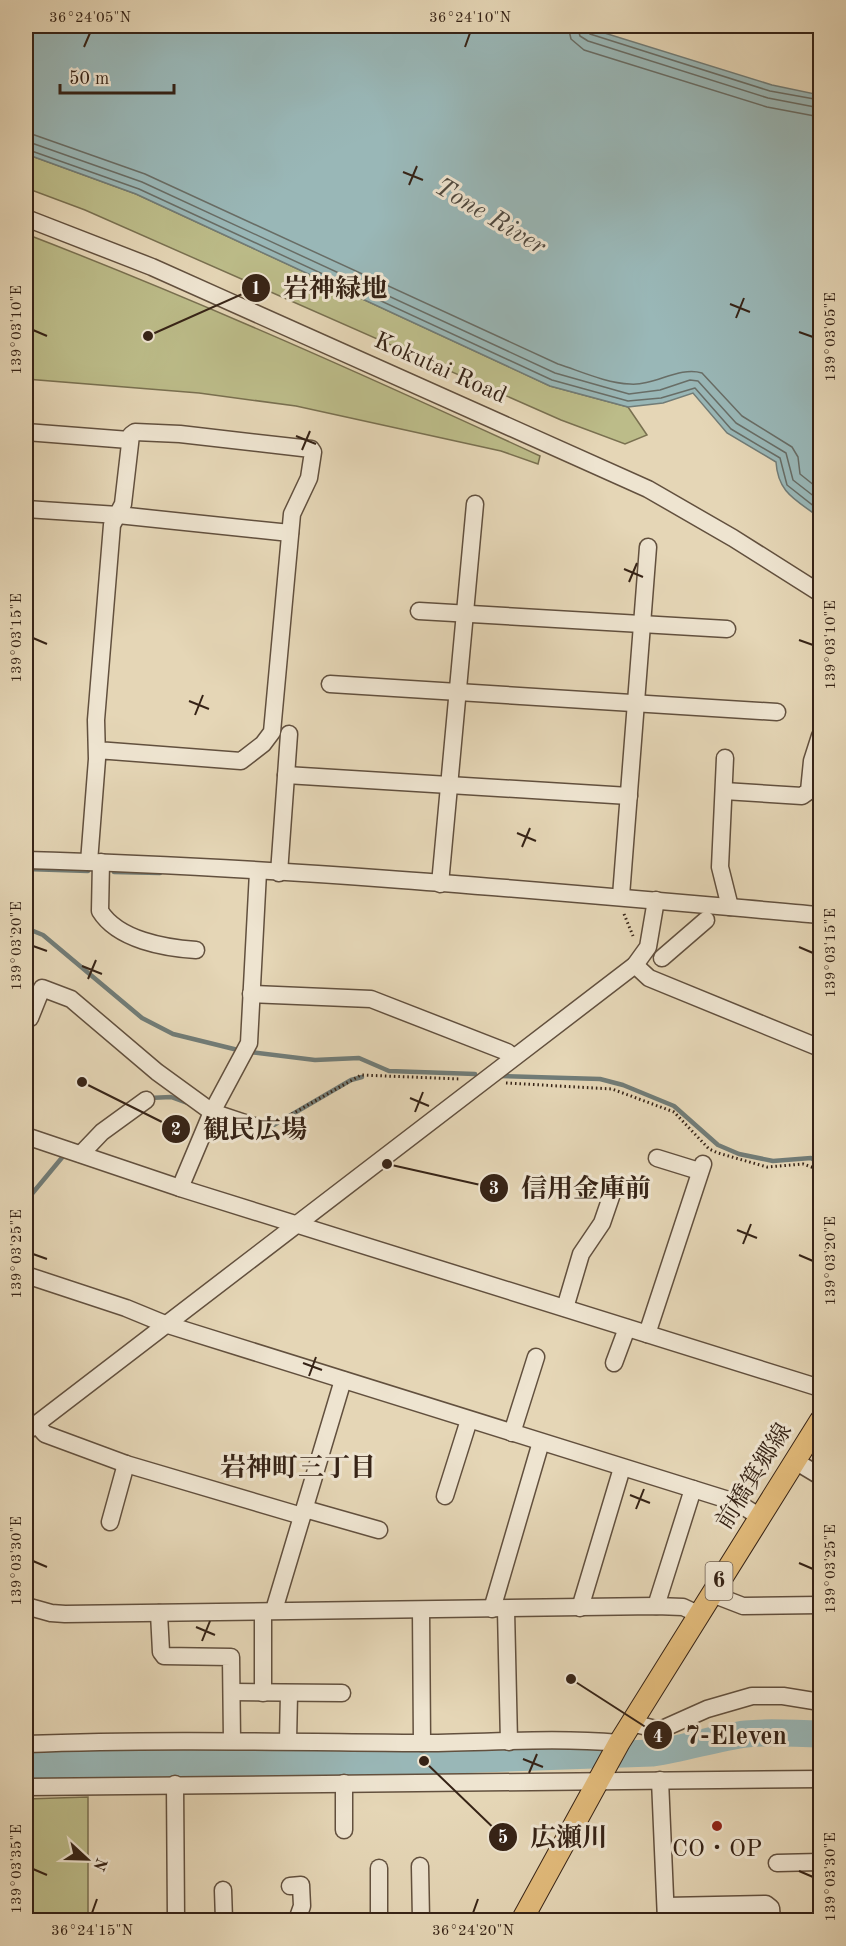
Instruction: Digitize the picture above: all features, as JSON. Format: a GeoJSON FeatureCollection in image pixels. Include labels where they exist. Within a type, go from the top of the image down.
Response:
{"type":"FeatureCollection","features":[{"type":"Feature","properties":{"kind":"main road","name":"前橋箕郷線"},"geometry":{"type":"LineString","coordinates":[[619,1743],[820,1421]]}},
{"type":"Feature","properties":{"kind":"main road","name":"6"},"geometry":{"type":"LineString","coordinates":[[522,1920],[619,1743]]}},
{"type":"Feature","properties":{"kind":"street","name":"Kokutai Road"},"geometry":{"type":"LineString","coordinates":[[26,218],[152,267],[648,489],[733,538],[820,593]]}},
{"type":"Feature","properties":{"kind":"street"},"geometry":{"type":"LineString","coordinates":[[26,432],[129,440]]}},
{"type":"Feature","properties":{"kind":"street"},"geometry":{"type":"LineString","coordinates":[[97,750],[235,761],[247,758],[263,744],[272,732],[292,514],[309,478],[313,452],[311,449],[146,432],[135,432],[129,440],[123,504],[112,525],[96,720],[95,862],[100,911],[108,921],[145,942],[168,948],[196,950]]}},
{"type":"Feature","properties":{"kind":"street"},"geometry":{"type":"LineString","coordinates":[[440,884],[474,504]]}},
{"type":"Feature","properties":{"kind":"street"},"geometry":{"type":"LineString","coordinates":[[26,509],[117,514],[290,533]]}},
{"type":"Feature","properties":{"kind":"street"},"geometry":{"type":"LineString","coordinates":[[621,896],[648,547]]}},
{"type":"Feature","properties":{"kind":"street"},"geometry":{"type":"LineString","coordinates":[[419,611],[727,629]]}},
{"type":"Feature","properties":{"kind":"street"},"geometry":{"type":"LineString","coordinates":[[330,684],[777,712]]}},
{"type":"Feature","properties":{"kind":"street"},"geometry":{"type":"LineString","coordinates":[[279,873],[289,734]]}},
{"type":"Feature","properties":{"kind":"street"},"geometry":{"type":"LineString","coordinates":[[724,790],[802,796],[809,791],[812,761],[820,736]]}},
{"type":"Feature","properties":{"kind":"street"},"geometry":{"type":"LineString","coordinates":[[725,758],[720,867],[730,908]]}},
{"type":"Feature","properties":{"kind":"street"},"geometry":{"type":"LineString","coordinates":[[285,775],[629,796]]}},
{"type":"Feature","properties":{"kind":"street"},"geometry":{"type":"LineString","coordinates":[[26,860],[279,873],[621,896],[820,915]]}},
{"type":"Feature","properties":{"kind":"street"},"geometry":{"type":"LineString","coordinates":[[180,1188],[212,1112],[249,1043],[258,872]]}},
{"type":"Feature","properties":{"kind":"street"},"geometry":{"type":"LineString","coordinates":[[379,1530],[303,1513],[126,1464],[31,1428],[635,965],[648,947],[656,900]]}},
{"type":"Feature","properties":{"kind":"street"},"geometry":{"type":"LineString","coordinates":[[662,958],[706,920]]}},
{"type":"Feature","properties":{"kind":"street"},"geometry":{"type":"LineString","coordinates":[[635,965],[649,978],[820,1048]]}},
{"type":"Feature","properties":{"kind":"street"},"geometry":{"type":"LineString","coordinates":[[30,1018],[42,988],[71,999],[157,1072],[212,1112],[263,1129]]}},
{"type":"Feature","properties":{"kind":"street"},"geometry":{"type":"LineString","coordinates":[[251,994],[371,999],[507,1052],[513,1058]]}},
{"type":"Feature","properties":{"kind":"street"},"geometry":{"type":"LineString","coordinates":[[81,1154],[102,1132],[146,1100]]}},
{"type":"Feature","properties":{"kind":"street"},"geometry":{"type":"LineString","coordinates":[[26,1136],[180,1188],[820,1388]]}},
{"type":"Feature","properties":{"kind":"street"},"geometry":{"type":"LineString","coordinates":[[647,1334],[701,1168],[657,1158]]}},
{"type":"Feature","properties":{"kind":"street"},"geometry":{"type":"LineString","coordinates":[[565,1308],[581,1254],[602,1223],[613,1191]]}},
{"type":"Feature","properties":{"kind":"street"},"geometry":{"type":"LineString","coordinates":[[26,1275],[126,1308],[165,1324],[738,1503],[760,1516]]}},
{"type":"Feature","properties":{"kind":"street"},"geometry":{"type":"LineString","coordinates":[[614,1364],[627,1328]]}},
{"type":"Feature","properties":{"kind":"street"},"geometry":{"type":"LineString","coordinates":[[512,1433],[536,1356]]}},
{"type":"Feature","properties":{"kind":"street"},"geometry":{"type":"LineString","coordinates":[[263,1693],[268,1611],[303,1513],[343,1380]]}},
{"type":"Feature","properties":{"kind":"street"},"geometry":{"type":"LineString","coordinates":[[445,1496],[469,1420]]}},
{"type":"Feature","properties":{"kind":"street"},"geometry":{"type":"LineString","coordinates":[[509,1742],[499,1609],[541,1442]]}},
{"type":"Feature","properties":{"kind":"street"},"geometry":{"type":"LineString","coordinates":[[795,1461],[820,1476]]}},
{"type":"Feature","properties":{"kind":"street"},"geometry":{"type":"LineString","coordinates":[[110,1522],[126,1464]]}},
{"type":"Feature","properties":{"kind":"street"},"geometry":{"type":"LineString","coordinates":[[580,1608],[622,1468]]}},
{"type":"Feature","properties":{"kind":"street"},"geometry":{"type":"LineString","coordinates":[[656,1606],[693,1489]]}},
{"type":"Feature","properties":{"kind":"street"},"geometry":{"type":"LineString","coordinates":[[711,1594],[742,1606],[820,1605]]}},
{"type":"Feature","properties":{"kind":"street"},"geometry":{"type":"LineString","coordinates":[[26,1606],[51,1613],[159,1613],[682,1606],[698,1614]]}},
{"type":"Feature","properties":{"kind":"street"},"geometry":{"type":"LineString","coordinates":[[421,1610],[422,1743]]}},
{"type":"Feature","properties":{"kind":"street"},"geometry":{"type":"LineString","coordinates":[[159,1613],[161,1652],[164,1656],[231,1657],[232,1740]]}},
{"type":"Feature","properties":{"kind":"street"},"geometry":{"type":"LineString","coordinates":[[232,1692],[342,1693]]}},
{"type":"Feature","properties":{"kind":"street"},"geometry":{"type":"LineString","coordinates":[[288,1741],[289,1694]]}},
{"type":"Feature","properties":{"kind":"street"},"geometry":{"type":"LineString","coordinates":[[631,1724],[660,1730],[706,1709],[752,1696],[783,1696],[820,1702]]}},
{"type":"Feature","properties":{"kind":"street"},"geometry":{"type":"LineString","coordinates":[[26,1744],[232,1740],[422,1743],[588,1740],[619,1743]]}},
{"type":"Feature","properties":{"kind":"street"},"geometry":{"type":"LineString","coordinates":[[26,1787],[601,1778],[820,1779]]}},
{"type":"Feature","properties":{"kind":"street"},"geometry":{"type":"LineString","coordinates":[[660,1780],[666,1913],[766,1904],[771,1908],[772,1920]]}},
{"type":"Feature","properties":{"kind":"street"},"geometry":{"type":"LineString","coordinates":[[344,1783],[344,1830]]}},
{"type":"Feature","properties":{"kind":"street"},"geometry":{"type":"LineString","coordinates":[[175,1784],[176,1920]]}},
{"type":"Feature","properties":{"kind":"street"},"geometry":{"type":"LineString","coordinates":[[777,1863],[820,1862]]}},
{"type":"Feature","properties":{"kind":"street"},"geometry":{"type":"LineString","coordinates":[[420,1866],[421,1920]]}},
{"type":"Feature","properties":{"kind":"street"},"geometry":{"type":"LineString","coordinates":[[379,1868],[380,1920]]}},
{"type":"Feature","properties":{"kind":"street"},"geometry":{"type":"LineString","coordinates":[[290,1886],[301,1886],[302,1906],[297,1920]]}},
{"type":"Feature","properties":{"kind":"street"},"geometry":{"type":"LineString","coordinates":[[223,1890],[224,1920]]}},
{"type":"Feature","properties":{"kind":"path"},"geometry":{"type":"LineString","coordinates":[[263,1129],[361,1075],[470,1079],[480,1082],[612,1089],[674,1112],[709,1149],[767,1167],[802,1164],[820,1170]]}},
{"type":"Feature","properties":{"kind":"green space"},"geometry":{"type":"Polygon","coordinates":[[[26,154],[136,194],[550,386],[628,407],[647,435],[625,444],[561,420],[85,210],[26,188],[26,154]]]}},
{"type":"Feature","properties":{"kind":"green space"},"geometry":{"type":"Polygon","coordinates":[[[26,234],[221,313],[413,398],[540,456],[538,464],[501,451],[296,406],[199,393],[26,379],[26,234]]]}},
{"type":"Feature","properties":{"kind":"green space"},"geometry":{"type":"Polygon","coordinates":[[[88,1797],[88,1914],[26,1914],[26,1799],[88,1797]]]}},
{"type":"Feature","properties":{"kind":"water","name":"Tone River"},"geometry":{"type":"Polygon","coordinates":[[[26,26],[582,26],[772,85],[820,95],[820,518],[796,501],[785,489],[780,482],[776,462],[727,433],[693,393],[663,403],[628,407],[550,386],[136,194],[26,154],[26,26]]]}},
{"type":"Feature","properties":{"kind":"waterway"},"geometry":{"type":"LineString","coordinates":[[26,869],[88,871]]}},
{"type":"Feature","properties":{"kind":"waterway"},"geometry":{"type":"LineString","coordinates":[[114,872],[160,873]]}},
{"type":"Feature","properties":{"kind":"waterway"},"geometry":{"type":"LineString","coordinates":[[26,928],[43,935],[142,1018],[173,1034],[242,1051]]}},
{"type":"Feature","properties":{"kind":"waterway"},"geometry":{"type":"LineString","coordinates":[[250,1052],[315,1060],[359,1058],[389,1071],[475,1074]]}},
{"type":"Feature","properties":{"kind":"waterway"},"geometry":{"type":"LineString","coordinates":[[500,1076],[600,1079],[623,1085],[674,1106],[718,1145],[739,1154],[773,1161],[811,1158],[820,1164]]}},
{"type":"Feature","properties":{"kind":"waterway"},"geometry":{"type":"LineString","coordinates":[[267,1129],[351,1080],[362,1077]]}},
{"type":"Feature","properties":{"kind":"waterway"},"geometry":{"type":"LineString","coordinates":[[149,1098],[171,1097],[190,1104]]}},
{"type":"Feature","properties":{"kind":"waterway"},"geometry":{"type":"LineString","coordinates":[[26,1201],[65,1154]]}},
{"type":"Feature","properties":{"kind":"waterway"},"geometry":{"type":"LineString","coordinates":[[26,1765],[424,1761],[652,1753],[746,1734],[820,1734]]}},
{"type":"Feature","properties":{"kind":"place","name":"岩神緑地"},"geometry":{"type":"Point","coordinates":[148,336]}},
{"type":"Feature","properties":{"kind":"place","name":"観民広場"},"geometry":{"type":"Point","coordinates":[82,1082]}},
{"type":"Feature","properties":{"kind":"place","name":"信用金庫前"},"geometry":{"type":"Point","coordinates":[387,1164]}},
{"type":"Feature","properties":{"kind":"place","name":"7-Eleven"},"geometry":{"type":"Point","coordinates":[571,1679]}},
{"type":"Feature","properties":{"kind":"place","name":"広瀬川"},"geometry":{"type":"Point","coordinates":[424,1761]}},
{"type":"Feature","properties":{"kind":"place","name":"CO・OP"},"geometry":{"type":"Point","coordinates":[717,1826]}},
{"type":"Feature","properties":{"kind":"district","name":"岩神町三丁目"},"geometry":{"type":"Point","coordinates":[298,1469]}}]}
